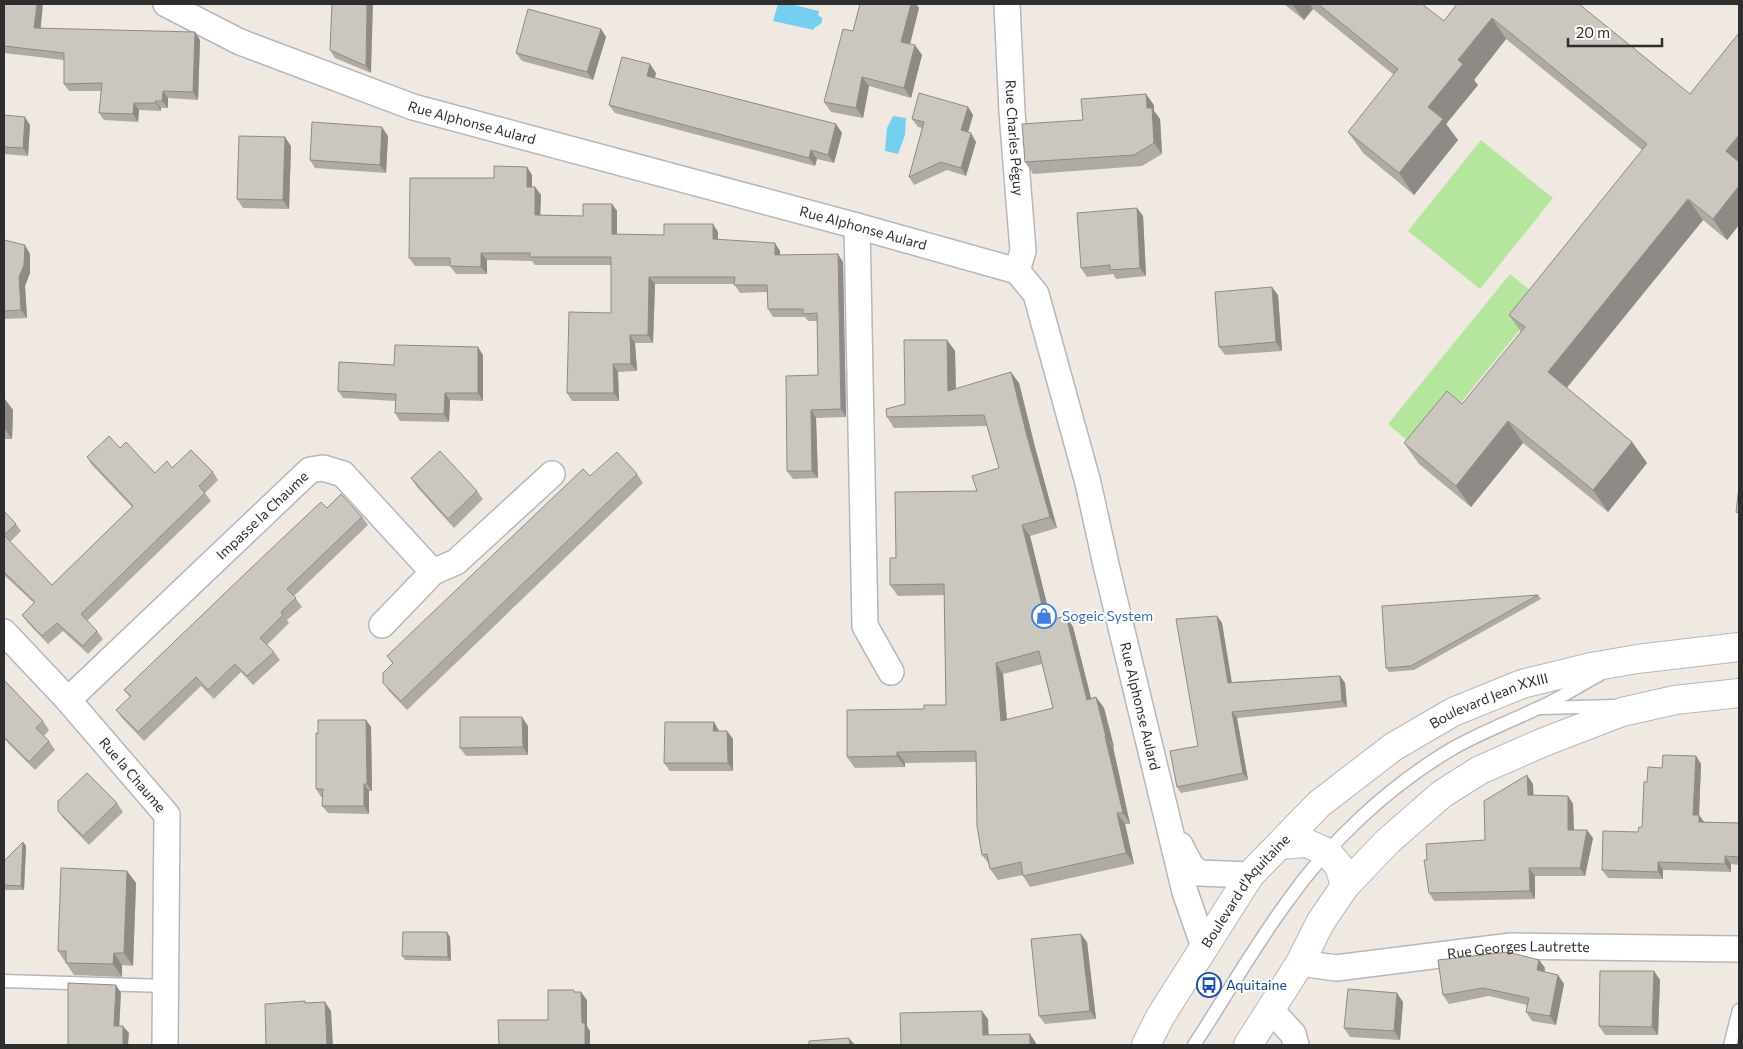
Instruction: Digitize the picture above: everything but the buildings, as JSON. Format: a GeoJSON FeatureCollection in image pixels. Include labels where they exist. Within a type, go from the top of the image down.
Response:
{"type":"FeatureCollection","features":[{"type":"Feature","properties":{"kind":"main road","name":"Boulevard Jean XXIII"},"geometry":{"type":"LineString","coordinates":[[1280,845],[1319,804],[1393,747],[1453,712],[1522,684],[1592,667],[1637,659],[1739,647]]}},
{"type":"Feature","properties":{"kind":"main road"},"geometry":{"type":"LineString","coordinates":[[1248,1045],[1300,964],[1320,923],[1345,886],[1388,841],[1435,800],[1480,770],[1552,738],[1622,712],[1675,700],[1739,693]]}},
{"type":"Feature","properties":{"kind":"main road","name":"Boulevard d'Aquitaine"},"geometry":{"type":"LineString","coordinates":[[1146,1045],[1160,1017],[1250,875],[1280,845],[1306,843],[1327,852]]}},
{"type":"Feature","properties":{"kind":"main road"},"geometry":{"type":"LineString","coordinates":[[1327,852],[1339,866],[1345,886]]}},
{"type":"Feature","properties":{"kind":"street","name":"Rue Alphonse Aulard"},"geometry":{"type":"LineString","coordinates":[[166,4],[240,42],[414,107],[1017,271],[1036,294],[1088,483],[1106,569],[1184,892],[1204,948]]}},
{"type":"Feature","properties":{"kind":"street","name":"Rue Charles Péguy"},"geometry":{"type":"LineString","coordinates":[[1007,4],[1012,112],[1023,251],[1017,271]]}},
{"type":"Feature","properties":{"kind":"street"},"geometry":{"type":"LineString","coordinates":[[857,226],[865,626],[891,672]]}},
{"type":"Feature","properties":{"kind":"street","name":"Impasse la Chaume"},"geometry":{"type":"LineString","coordinates":[[68,700],[310,470],[323,468],[343,474],[433,572]]}},
{"type":"Feature","properties":{"kind":"street"},"geometry":{"type":"LineString","coordinates":[[382,625],[433,572],[456,562],[552,474]]}},
{"type":"Feature","properties":{"kind":"street","name":"Rue la Chaume"},"geometry":{"type":"LineString","coordinates":[[4,632],[68,700],[167,815],[164,1045]]}},
{"type":"Feature","properties":{"kind":"street","name":"Rue Alphonse Aulard"},"geometry":{"type":"LineString","coordinates":[[1168,821],[1191,866],[1199,874],[1250,875]]}},
{"type":"Feature","properties":{"kind":"street","name":"Rue Georges Lautrette"},"geometry":{"type":"LineString","coordinates":[[1300,964],[1336,968],[1511,946],[1739,949]]}},
{"type":"Feature","properties":{"kind":"street"},"geometry":{"type":"LineString","coordinates":[[1271,1010],[1293,1034],[1296,1045]]}},
{"type":"Feature","properties":{"kind":"lane"},"geometry":{"type":"LineString","coordinates":[[1194,1045],[1287,902],[1327,852],[1398,786],[1450,750],[1488,730],[1538,708],[1605,672],[1637,659]]}},
{"type":"Feature","properties":{"kind":"lane"},"geometry":{"type":"LineString","coordinates":[[1538,708],[1646,706]]}},
{"type":"Feature","properties":{"kind":"lane"},"geometry":{"type":"LineString","coordinates":[[4,981],[165,986]]}},
{"type":"Feature","properties":{"kind":"lane"},"geometry":{"type":"LineString","coordinates":[[1730,1045],[1739,1010]]}},
{"type":"Feature","properties":{"kind":"green space"},"geometry":{"type":"Polygon","coordinates":[[[1481,140],[1553,198],[1480,289],[1408,231],[1481,140]]]}},
{"type":"Feature","properties":{"kind":"green space"},"geometry":{"type":"Polygon","coordinates":[[[1510,274],[1543,301],[1421,452],[1388,424],[1510,274]]]}},
{"type":"Feature","properties":{"kind":"water"},"geometry":{"type":"Polygon","coordinates":[[[778,4],[790,4],[819,11],[818,15],[822,18],[822,22],[814,30],[773,21],[778,4]]]}},
{"type":"Feature","properties":{"kind":"water"},"geometry":{"type":"Polygon","coordinates":[[[893,116],[906,118],[905,135],[898,154],[885,151],[887,128],[893,116]]]}},
{"type":"Feature","properties":{"kind":"place","name":"Sogeic System"},"geometry":{"type":"Point","coordinates":[1044,616]}},
{"type":"Feature","properties":{"kind":"place","name":"Aquitaine"},"geometry":{"type":"Point","coordinates":[1209,985]}}]}
